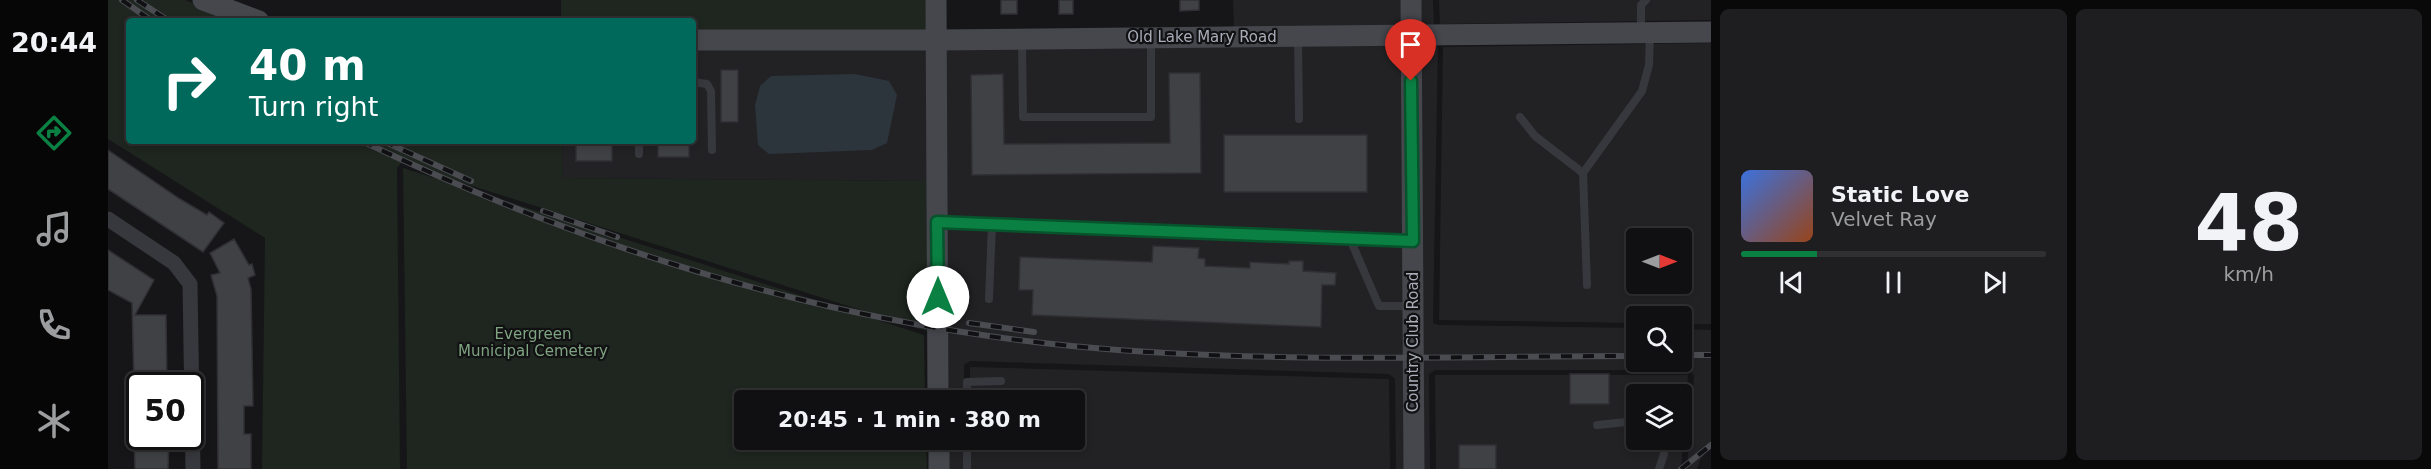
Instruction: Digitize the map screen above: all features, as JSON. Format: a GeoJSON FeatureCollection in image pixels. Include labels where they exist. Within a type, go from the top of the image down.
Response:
{"type":"FeatureCollection","features":[{"type":"Feature","properties":{"kind":"street"},"geometry":{"type":"LineString","coordinates":[[203,0],[251,18]]}},
{"type":"Feature","properties":{"kind":"street"},"geometry":{"type":"LineString","coordinates":[[936,0],[938,390]]}},
{"type":"Feature","properties":{"kind":"street","name":"Country Club Road"},"geometry":{"type":"LineString","coordinates":[[1411,0],[1414,469]]}},
{"type":"Feature","properties":{"kind":"street","name":"Old Lake Mary Road"},"geometry":{"type":"LineString","coordinates":[[696,40],[936,40],[1711,32]]}},
{"type":"Feature","properties":{"kind":"street"},"geometry":{"type":"LineString","coordinates":[[108,219],[174,263],[190,284],[193,469]]}},
{"type":"Feature","properties":{"kind":"street"},"geometry":{"type":"LineString","coordinates":[[939,450],[939,469]]}},
{"type":"Feature","properties":{"kind":"lane"},"geometry":{"type":"LineString","coordinates":[[1587,285],[1583,173],[1642,91],[1649,66],[1641,5],[1646,0]]}},
{"type":"Feature","properties":{"kind":"lane"},"geometry":{"type":"LineString","coordinates":[[1298,36],[1299,119]]}},
{"type":"Feature","properties":{"kind":"lane"},"geometry":{"type":"LineString","coordinates":[[1022,39],[1023,117],[1151,117],[1151,37]]}},
{"type":"Feature","properties":{"kind":"lane"},"geometry":{"type":"LineString","coordinates":[[696,82],[706,84],[711,91],[712,150]]}},
{"type":"Feature","properties":{"kind":"lane"},"geometry":{"type":"LineString","coordinates":[[1520,117],[1535,136],[1583,173]]}},
{"type":"Feature","properties":{"kind":"lane"},"geometry":{"type":"LineString","coordinates":[[639,144],[639,154]]}},
{"type":"Feature","properties":{"kind":"lane"},"geometry":{"type":"LineString","coordinates":[[937,222],[1413,241]]}},
{"type":"Feature","properties":{"kind":"lane"},"geometry":{"type":"LineString","coordinates":[[989,299],[992,224]]}},
{"type":"Feature","properties":{"kind":"lane"},"geometry":{"type":"LineString","coordinates":[[1350,239],[1379,306],[1413,306]]}},
{"type":"Feature","properties":{"kind":"lane"},"geometry":{"type":"LineString","coordinates":[[968,390],[968,382],[1001,381]]}},
{"type":"Feature","properties":{"kind":"lane"},"geometry":{"type":"LineString","coordinates":[[1597,425],[1626,422]]}},
{"type":"Feature","properties":{"kind":"lane"},"geometry":{"type":"LineString","coordinates":[[968,450],[968,469]]}},
{"type":"Feature","properties":{"kind":"lane"},"geometry":{"type":"LineString","coordinates":[[1659,469],[1664,450]]}},
{"type":"Feature","properties":{"kind":"shaded area"},"geometry":{"type":"Polygon","coordinates":[[[1233,0],[1404,0],[1404,29],[1234,30],[1233,0]]]}},
{"type":"Feature","properties":{"kind":"shaded area"},"geometry":{"type":"Polygon","coordinates":[[[1418,0],[1433,0],[1434,24],[1418,29],[1418,0]]]}},
{"type":"Feature","properties":{"kind":"shaded area"},"geometry":{"type":"Polygon","coordinates":[[[1439,0],[1711,0],[1711,20],[1440,24],[1439,0]]]}},
{"type":"Feature","properties":{"kind":"shaded area"},"geometry":{"type":"Polygon","coordinates":[[[1404,42],[1406,469],[1396,469],[1395,379],[1389,374],[970,361],[964,365],[964,390],[946,390],[943,47],[1404,42]]]}},
{"type":"Feature","properties":{"kind":"shaded area"},"geometry":{"type":"Polygon","coordinates":[[[1418,42],[1438,43],[1433,323],[1438,325],[1626,328],[1626,370],[1435,370],[1429,374],[1430,469],[1421,469],[1418,42]]]}},
{"type":"Feature","properties":{"kind":"shaded area"},"geometry":{"type":"Polygon","coordinates":[[[1711,43],[1711,324],[1692,324],[1692,306],[1626,306],[1626,323],[1439,320],[1443,47],[1711,43]]]}},
{"type":"Feature","properties":{"kind":"shaded area"},"geometry":{"type":"Polygon","coordinates":[[[696,47],[928,47],[929,181],[563,178],[562,144],[696,144],[696,47]]]}},
{"type":"Feature","properties":{"kind":"shaded area"},"geometry":{"type":"Polygon","coordinates":[[[855,74],[889,81],[897,95],[887,143],[872,150],[769,154],[758,145],[755,105],[760,86],[771,76],[855,74]]]}},
{"type":"Feature","properties":{"kind":"shaded area"},"geometry":{"type":"Polygon","coordinates":[[[1692,329],[1711,330],[1711,446],[1700,460],[1697,469],[1687,469],[1688,450],[1692,450],[1694,376],[1691,372],[1692,329]]]}},
{"type":"Feature","properties":{"kind":"shaded area"},"geometry":{"type":"Polygon","coordinates":[[[970,367],[1389,379],[1390,469],[970,469],[970,450],[1085,450],[1085,390],[970,390],[970,367]]]}},
{"type":"Feature","properties":{"kind":"shaded area"},"geometry":{"type":"Polygon","coordinates":[[[1435,375],[1688,375],[1687,384],[1626,384],[1626,450],[1682,450],[1681,469],[1436,469],[1435,375]]]}},
{"type":"Feature","properties":{"kind":"shaded area"},"geometry":{"type":"Polygon","coordinates":[[[946,450],[963,450],[963,469],[946,469],[946,450]]]}},
{"type":"Feature","properties":{"kind":"green space"},"geometry":{"type":"Polygon","coordinates":[[[108,0],[185,0],[230,18],[126,18],[126,144],[562,144],[563,178],[929,181],[929,332],[401,163],[397,168],[400,469],[262,469],[265,238],[108,139],[108,0]]]}},
{"type":"Feature","properties":{"kind":"green space"},"geometry":{"type":"Polygon","coordinates":[[[561,0],[928,0],[928,34],[696,33],[696,18],[561,18],[561,0]]]}},
{"type":"Feature","properties":{"kind":"green space","name":"Evergreen Municipal Cemetery"},"geometry":{"type":"Polygon","coordinates":[[[403,168],[924,335],[925,390],[734,390],[734,450],[926,450],[927,469],[407,469],[403,168]]]}},
{"type":"Feature","properties":{"kind":"building"},"geometry":{"type":"Polygon","coordinates":[[[1001,0],[1017,0],[1017,14],[1001,14],[1001,0]]]}},
{"type":"Feature","properties":{"kind":"building"},"geometry":{"type":"Polygon","coordinates":[[[1059,0],[1073,0],[1073,14],[1059,14],[1059,0]]]}},
{"type":"Feature","properties":{"kind":"building"},"geometry":{"type":"Polygon","coordinates":[[[1180,0],[1199,0],[1199,10],[1180,11],[1180,0]]]}},
{"type":"Feature","properties":{"kind":"building"},"geometry":{"type":"Polygon","coordinates":[[[721,70],[738,70],[738,122],[721,122],[721,70]]]}},
{"type":"Feature","properties":{"kind":"building"},"geometry":{"type":"Polygon","coordinates":[[[1169,73],[1200,73],[1201,173],[972,175],[971,75],[1003,74],[1004,144],[1170,143],[1169,73]]]}},
{"type":"Feature","properties":{"kind":"building"},"geometry":{"type":"Polygon","coordinates":[[[1224,135],[1367,135],[1367,192],[1224,192],[1224,135]]]}},
{"type":"Feature","properties":{"kind":"building"},"geometry":{"type":"Polygon","coordinates":[[[576,144],[612,144],[612,161],[576,161],[576,144]]]}},
{"type":"Feature","properties":{"kind":"building"},"geometry":{"type":"Polygon","coordinates":[[[658,144],[689,144],[689,157],[658,157],[658,144]]]}},
{"type":"Feature","properties":{"kind":"building"},"geometry":{"type":"Polygon","coordinates":[[[108,150],[180,199],[207,215],[209,212],[224,223],[203,252],[108,189],[108,150]]]}},
{"type":"Feature","properties":{"kind":"building"},"geometry":{"type":"Polygon","coordinates":[[[234,239],[249,265],[252,264],[255,275],[248,278],[251,289],[253,406],[244,406],[244,434],[251,434],[251,469],[218,469],[217,296],[211,275],[220,273],[210,253],[234,239]]]}},
{"type":"Feature","properties":{"kind":"building"},"geometry":{"type":"Polygon","coordinates":[[[1153,246],[1199,248],[1198,258],[1205,259],[1205,266],[1250,268],[1250,262],[1289,264],[1289,261],[1303,261],[1303,271],[1336,273],[1335,285],[1322,285],[1321,327],[1032,315],[1033,290],[1019,290],[1020,257],[1152,262],[1153,246]]]}},
{"type":"Feature","properties":{"kind":"building"},"geometry":{"type":"Polygon","coordinates":[[[108,250],[154,280],[135,315],[166,315],[167,372],[134,372],[132,303],[108,290],[108,250]]]}},
{"type":"Feature","properties":{"kind":"building"},"geometry":{"type":"Polygon","coordinates":[[[1570,374],[1609,374],[1609,404],[1570,404],[1570,374]]]}},
{"type":"Feature","properties":{"kind":"building"},"geometry":{"type":"Polygon","coordinates":[[[1459,445],[1496,445],[1496,469],[1459,469],[1459,445]]]}},
{"type":"Feature","properties":{"kind":"building"},"geometry":{"type":"Polygon","coordinates":[[[134,450],[169,450],[168,469],[135,469],[134,450]]]}},
{"type":"Feature","properties":{"kind":"railway"},"geometry":{"type":"LineString","coordinates":[[122,0],[148,18]]}},
{"type":"Feature","properties":{"kind":"railway"},"geometry":{"type":"LineString","coordinates":[[137,0],[164,18]]}},
{"type":"Feature","properties":{"kind":"railway"},"geometry":{"type":"LineString","coordinates":[[368,144],[446,180],[532,215],[619,247],[708,275],[797,299],[888,319],[979,335],[1142,352],[1213,355],[1354,358],[1626,356]]}},
{"type":"Feature","properties":{"kind":"railway"},"geometry":{"type":"LineString","coordinates":[[390,144],[471,181]]}},
{"type":"Feature","properties":{"kind":"railway"},"geometry":{"type":"LineString","coordinates":[[543,211],[617,237]]}},
{"type":"Feature","properties":{"kind":"railway"},"geometry":{"type":"LineString","coordinates":[[969,323],[1034,332]]}},
{"type":"Feature","properties":{"kind":"railway"},"geometry":{"type":"LineString","coordinates":[[1692,355],[1711,355]]}},
{"type":"Feature","properties":{"kind":"railway"},"geometry":{"type":"LineString","coordinates":[[1681,469],[1711,445]]}},
{"type":"Feature","properties":{"kind":"route"},"geometry":{"type":"LineString","coordinates":[[938,297],[937,222],[1413,241],[1411,81]]}}]}
